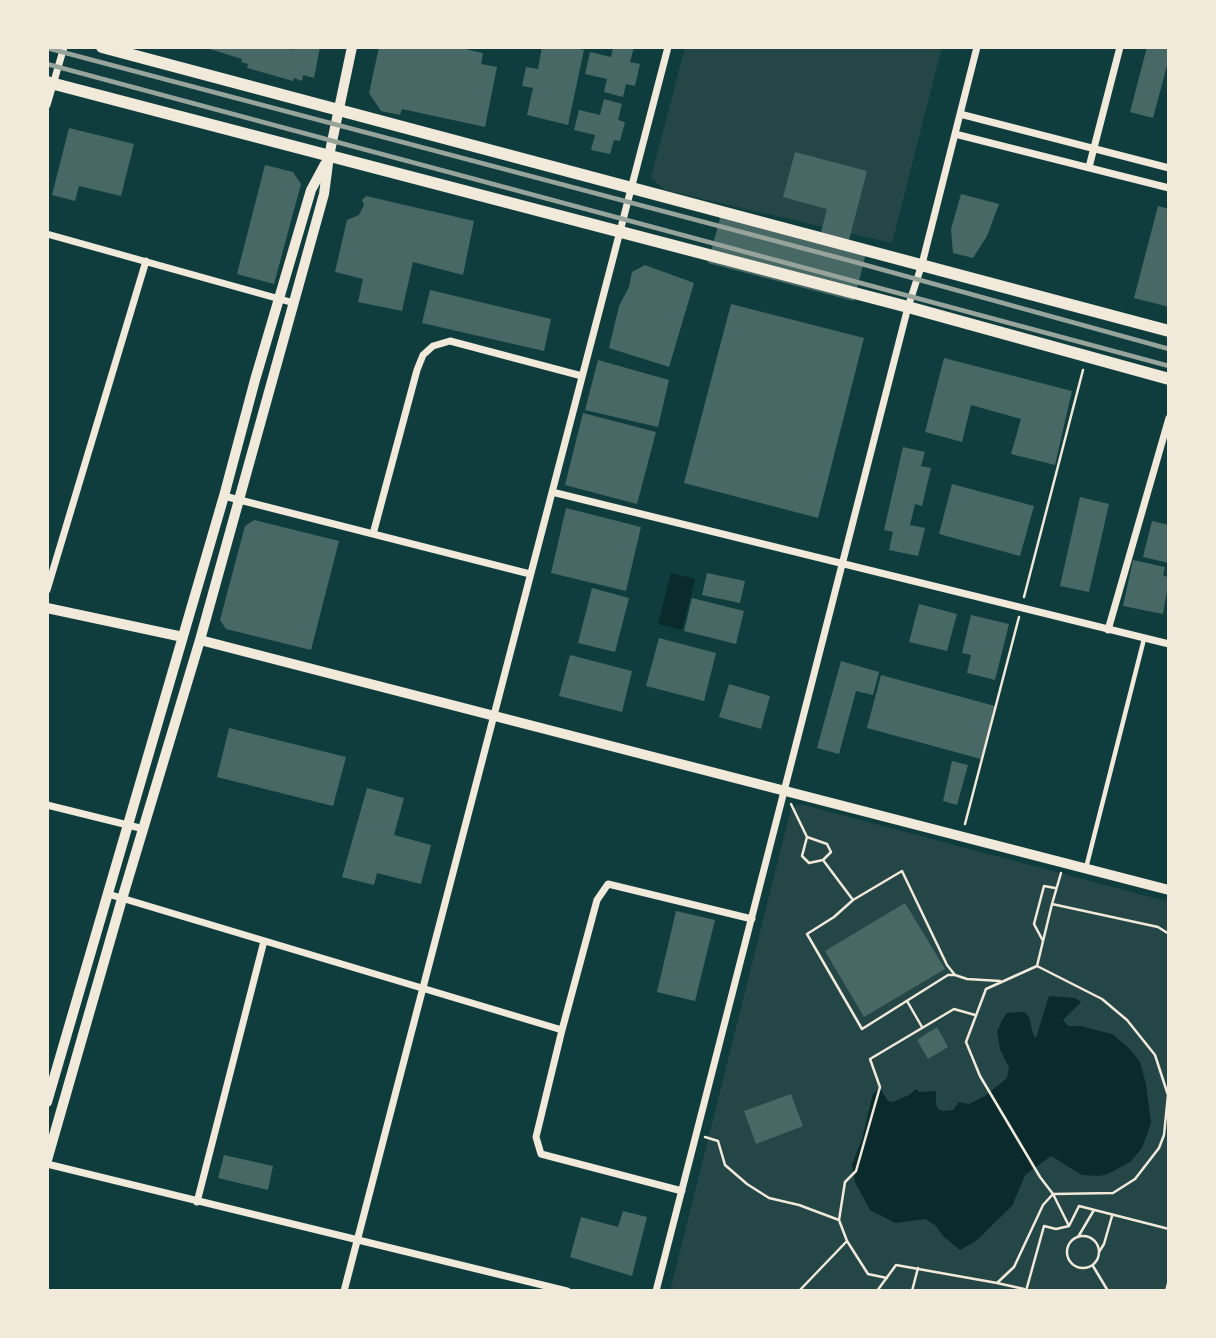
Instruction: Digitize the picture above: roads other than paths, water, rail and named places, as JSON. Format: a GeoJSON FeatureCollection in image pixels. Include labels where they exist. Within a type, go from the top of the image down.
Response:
{"type":"FeatureCollection","features":[{"type":"Feature","properties":{"kind":"main road"},"geometry":{"type":"LineString","coordinates":[[103,47],[1169,331]]}},
{"type":"Feature","properties":{"kind":"main road"},"geometry":{"type":"LineString","coordinates":[[50,83],[908,307],[1169,379]]}},
{"type":"Feature","properties":{"kind":"street"},"geometry":{"type":"LineString","coordinates":[[47,105],[50,83],[64,47]]}},
{"type":"Feature","properties":{"kind":"street"},"geometry":{"type":"LineString","coordinates":[[352,47],[329,156],[324,194],[200,640],[47,1162],[197,1202],[567,1291]]}},
{"type":"Feature","properties":{"kind":"street"},"geometry":{"type":"LineString","coordinates":[[344,1291],[668,47]]}},
{"type":"Feature","properties":{"kind":"street"},"geometry":{"type":"LineString","coordinates":[[656,1291],[977,47]]}},
{"type":"Feature","properties":{"kind":"street"},"geometry":{"type":"LineString","coordinates":[[1089,167],[1120,47]]}},
{"type":"Feature","properties":{"kind":"street"},"geometry":{"type":"LineString","coordinates":[[960,114],[1169,168]]}},
{"type":"Feature","properties":{"kind":"street"},"geometry":{"type":"LineString","coordinates":[[955,135],[1169,188]]}},
{"type":"Feature","properties":{"kind":"street"},"geometry":{"type":"LineString","coordinates":[[47,1102],[311,190],[329,156]]}},
{"type":"Feature","properties":{"kind":"street"},"geometry":{"type":"LineString","coordinates":[[47,234],[294,303]]}},
{"type":"Feature","properties":{"kind":"street"},"geometry":{"type":"LineString","coordinates":[[47,590],[146,261]]}},
{"type":"Feature","properties":{"kind":"street"},"geometry":{"type":"LineString","coordinates":[[373,534],[417,370],[423,355],[433,346],[450,341],[582,376]]}},
{"type":"Feature","properties":{"kind":"street"},"geometry":{"type":"LineString","coordinates":[[1108,630],[1169,418]]}},
{"type":"Feature","properties":{"kind":"street"},"geometry":{"type":"LineString","coordinates":[[552,492],[1169,644]]}},
{"type":"Feature","properties":{"kind":"street"},"geometry":{"type":"LineString","coordinates":[[224,496],[530,574]]}},
{"type":"Feature","properties":{"kind":"street"},"geometry":{"type":"LineString","coordinates":[[47,608],[200,640],[1169,890]]}},
{"type":"Feature","properties":{"kind":"street"},"geometry":{"type":"LineString","coordinates":[[47,804],[144,829]]}},
{"type":"Feature","properties":{"kind":"street"},"geometry":{"type":"LineString","coordinates":[[682,1191],[541,1154],[536,1137],[562,1030],[597,900],[608,884],[752,919]]}},
{"type":"Feature","properties":{"kind":"street"},"geometry":{"type":"LineString","coordinates":[[108,894],[562,1030]]}},
{"type":"Feature","properties":{"kind":"street"},"geometry":{"type":"LineString","coordinates":[[197,1202],[264,942]]}},
{"type":"Feature","properties":{"kind":"lane"},"geometry":{"type":"LineString","coordinates":[[1086,868],[1144,638]]}},
{"type":"Feature","properties":{"kind":"railway"},"geometry":{"type":"LineString","coordinates":[[47,48],[851,261],[1169,349]]}},
{"type":"Feature","properties":{"kind":"railway"},"geometry":{"type":"LineString","coordinates":[[47,64],[1169,366]]}}]}
